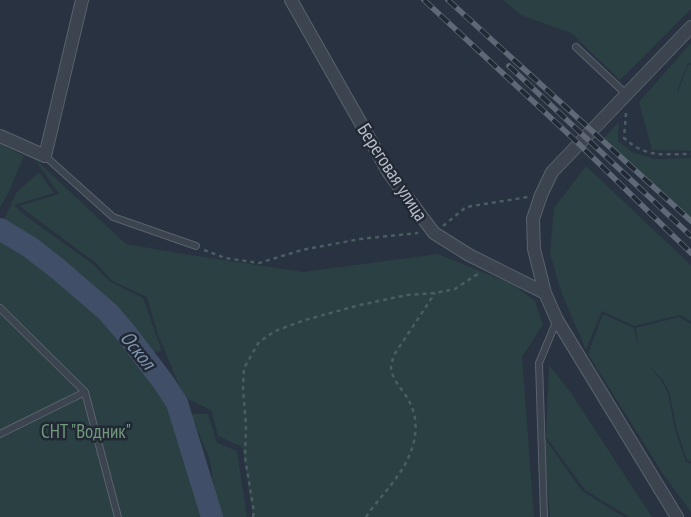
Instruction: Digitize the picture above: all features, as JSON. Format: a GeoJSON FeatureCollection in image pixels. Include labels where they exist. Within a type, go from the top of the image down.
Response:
{"type":"FeatureCollection","features":[{"type":"Feature","properties":{"kind":"street"},"geometry":{"type":"LineString","coordinates":[[0,136],[45,156],[82,0]]}},
{"type":"Feature","properties":{"kind":"street","name":"Береговая улица"},"geometry":{"type":"LineString","coordinates":[[291,0],[389,173],[434,233],[469,255],[545,293]]}},
{"type":"Feature","properties":{"kind":"street"},"geometry":{"type":"LineString","coordinates":[[677,517],[557,320],[545,293],[534,249],[533,219],[541,195],[552,172],[691,27]]}},
{"type":"Feature","properties":{"kind":"lane"},"geometry":{"type":"LineString","coordinates":[[576,47],[626,94]]}},
{"type":"Feature","properties":{"kind":"lane"},"geometry":{"type":"LineString","coordinates":[[45,156],[113,217],[196,246]]}},
{"type":"Feature","properties":{"kind":"lane"},"geometry":{"type":"LineString","coordinates":[[0,308],[85,392],[118,517]]}},
{"type":"Feature","properties":{"kind":"lane"},"geometry":{"type":"LineString","coordinates":[[544,517],[539,363],[557,320]]}},
{"type":"Feature","properties":{"kind":"lane"},"geometry":{"type":"LineString","coordinates":[[0,434],[85,392]]}},
{"type":"Feature","properties":{"kind":"path"},"geometry":{"type":"LineString","coordinates":[[626,94],[624,138],[635,148],[655,155],[691,154]]}},
{"type":"Feature","properties":{"kind":"path"},"geometry":{"type":"LineString","coordinates":[[196,246],[224,258],[259,263],[302,250],[360,240],[412,233],[434,233],[466,207],[541,195]]}},
{"type":"Feature","properties":{"kind":"path"},"geometry":{"type":"LineString","coordinates":[[253,517],[254,512],[245,458],[246,425],[243,389],[244,368],[258,342],[276,331],[305,320],[406,295],[436,293],[455,289],[476,275],[498,269]]}},
{"type":"Feature","properties":{"kind":"path"},"geometry":{"type":"LineString","coordinates":[[366,517],[400,474],[409,457],[415,439],[416,420],[413,409],[397,384],[391,368],[394,355],[436,293]]}},
{"type":"Feature","properties":{"kind":"green space"},"geometry":{"type":"Polygon","coordinates":[[[503,0],[691,0],[691,9],[620,80],[571,33],[521,15],[503,0]]]}},
{"type":"Feature","properties":{"kind":"green space"},"geometry":{"type":"Polygon","coordinates":[[[691,43],[691,63],[688,63],[677,91],[688,65],[691,65],[691,151],[652,150],[639,102],[691,43]]]}},
{"type":"Feature","properties":{"kind":"green space"},"geometry":{"type":"Polygon","coordinates":[[[619,122],[618,141],[632,152],[655,159],[691,158],[691,219],[603,139],[619,122]]]}},
{"type":"Feature","properties":{"kind":"green space"},"geometry":{"type":"Polygon","coordinates":[[[0,144],[24,156],[0,208],[0,144]]]}},
{"type":"Feature","properties":{"kind":"green space"},"geometry":{"type":"Polygon","coordinates":[[[34,158],[126,244],[303,272],[438,254],[514,285],[535,301],[543,324],[522,357],[534,517],[253,517],[242,447],[218,436],[211,410],[184,397],[157,332],[147,297],[112,281],[96,263],[19,206],[59,194],[34,158]]]}},
{"type":"Feature","properties":{"kind":"green space"},"geometry":{"type":"Polygon","coordinates":[[[586,166],[691,265],[691,321],[680,315],[634,326],[602,311],[586,350],[562,294],[550,254],[554,208],[586,166]]]}},
{"type":"Feature","properties":{"kind":"green space"},"geometry":{"type":"Polygon","coordinates":[[[39,172],[54,193],[14,205],[27,217],[94,265],[109,281],[143,298],[162,351],[148,353],[138,334],[107,297],[66,264],[3,222],[16,193],[39,172]]]}},
{"type":"Feature","properties":{"kind":"green space","name":"СНТ \"Водник\""},"geometry":{"type":"Polygon","coordinates":[[[0,235],[28,252],[102,314],[159,384],[172,403],[207,517],[0,517],[0,235]]]}},
{"type":"Feature","properties":{"kind":"green space"},"geometry":{"type":"Polygon","coordinates":[[[603,314],[634,328],[638,347],[636,328],[679,317],[691,324],[691,462],[687,460],[677,430],[669,391],[662,379],[647,364],[661,380],[668,393],[675,430],[686,462],[691,464],[691,512],[663,474],[588,354],[603,314]]]}},
{"type":"Feature","properties":{"kind":"green space"},"geometry":{"type":"Polygon","coordinates":[[[549,365],[571,393],[652,517],[629,517],[585,490],[546,437],[549,365]]]}},
{"type":"Feature","properties":{"kind":"green space"},"geometry":{"type":"Polygon","coordinates":[[[191,414],[208,414],[217,443],[237,451],[247,517],[218,517],[210,460],[191,414]]]}},
{"type":"Feature","properties":{"kind":"green space"},"geometry":{"type":"Polygon","coordinates":[[[544,437],[582,491],[624,517],[550,517],[544,437]]]}},
{"type":"Feature","properties":{"kind":"waterway","name":"Оскол"},"geometry":{"type":"LineString","coordinates":[[0,229],[31,248],[108,312],[164,383],[177,403],[212,517]]}},
{"type":"Feature","properties":{"kind":"railway"},"geometry":{"type":"LineString","coordinates":[[424,0],[579,144],[691,253]]}},
{"type":"Feature","properties":{"kind":"railway"},"geometry":{"type":"LineString","coordinates":[[448,0],[691,221]]}},
{"type":"Feature","properties":{"kind":"railway"},"geometry":{"type":"LineString","coordinates":[[509,66],[691,236]]}}]}
